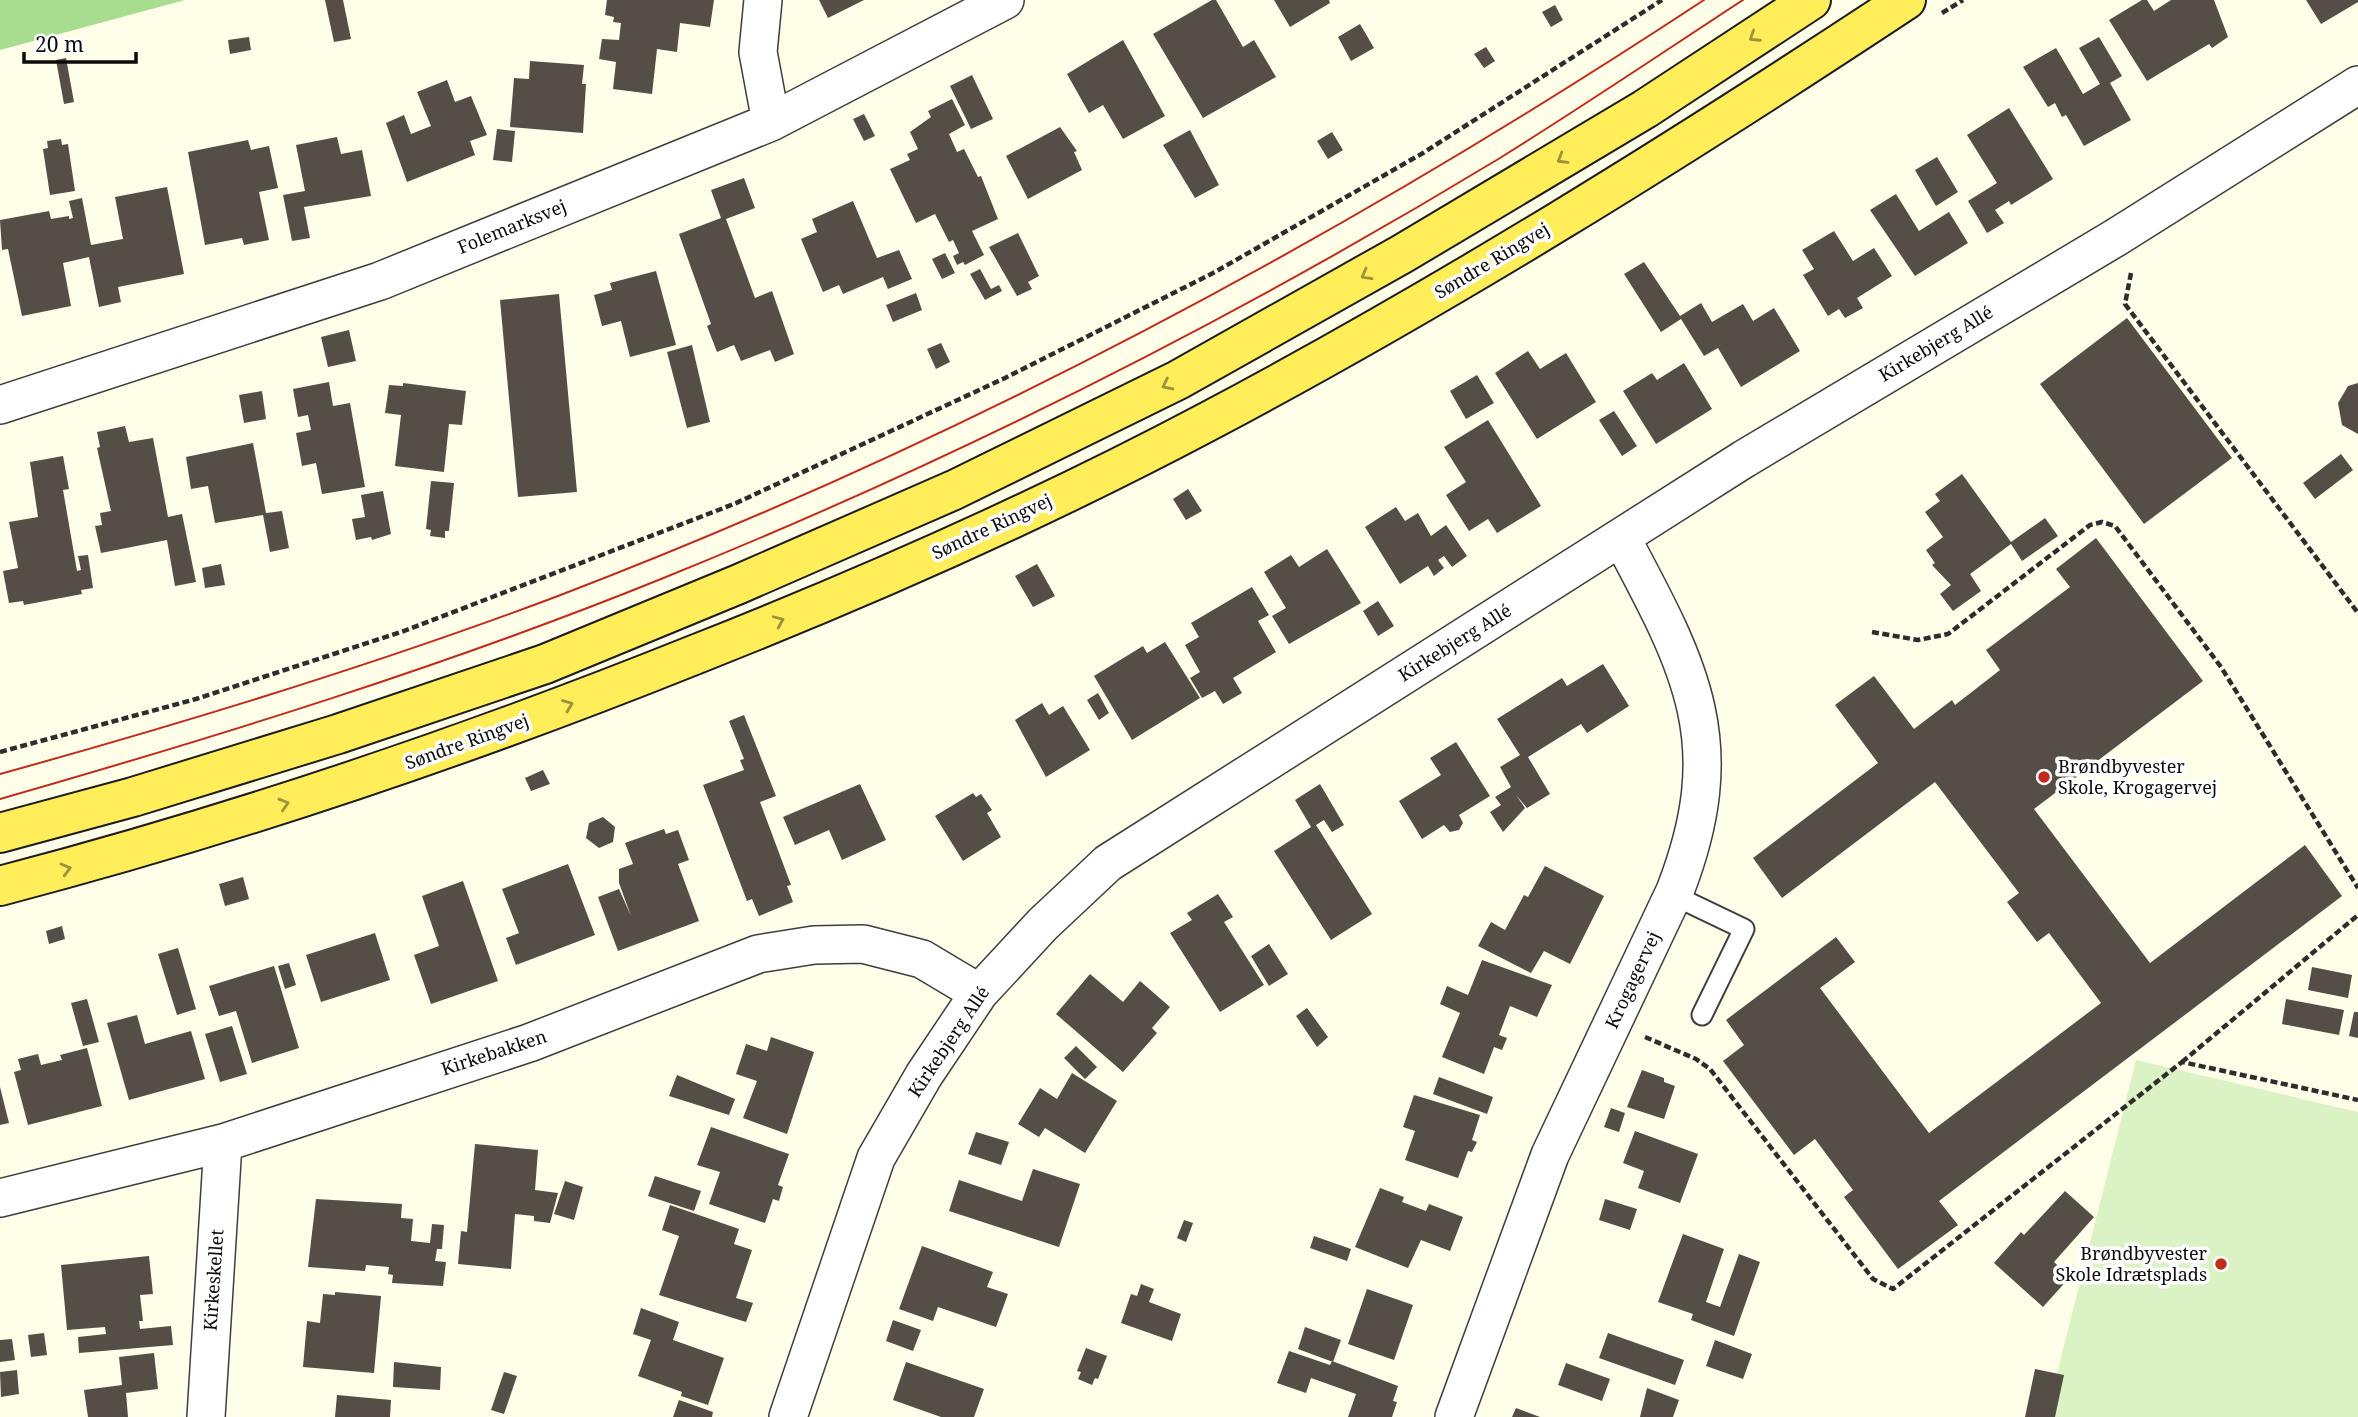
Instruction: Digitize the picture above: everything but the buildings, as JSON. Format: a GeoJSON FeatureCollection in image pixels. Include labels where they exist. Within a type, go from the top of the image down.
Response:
{"type":"FeatureCollection","features":[{"type":"Feature","properties":{"kind":"main road"},"geometry":{"type":"LineString","coordinates":[[0,832],[133,796],[338,734],[545,664],[739,584],[954,489],[1178,380],[1402,254],[1645,109],[1811,0]]}},
{"type":"Feature","properties":{"kind":"main road","name":"Søndre Ringvej"},"geometry":{"type":"LineString","coordinates":[[0,886],[138,850],[352,783],[566,706],[761,629],[972,539],[1204,424],[1418,306],[1674,149],[1906,0]]}},
{"type":"Feature","properties":{"kind":"street"},"geometry":{"type":"LineString","coordinates":[[763,0],[758,52],[771,122]]}},
{"type":"Feature","properties":{"kind":"street","name":"Folemarksvej"},"geometry":{"type":"LineString","coordinates":[[0,405],[380,281],[771,122],[1005,0]]}},
{"type":"Feature","properties":{"kind":"street","name":"Kirkebjerg Allé"},"geometry":{"type":"LineString","coordinates":[[788,1417],[876,1158],[924,1075],[979,993],[1043,925],[1108,863],[1622,539],[1744,459],[2115,238],[2358,85]]}},
{"type":"Feature","properties":{"kind":"street","name":"Krogagervej"},"geometry":{"type":"LineString","coordinates":[[1454,1417],[1550,1156],[1673,895],[1691,850],[1700,808],[1704,772],[1696,701],[1678,653],[1622,539]]}},
{"type":"Feature","properties":{"kind":"street","name":"Kirkebakken"},"geometry":{"type":"LineString","coordinates":[[0,1198],[223,1143],[529,1044],[758,954],[814,945],[863,944],[922,959],[979,993]]}},
{"type":"Feature","properties":{"kind":"street","name":"Kirkeskellet"},"geometry":{"type":"LineString","coordinates":[[206,1417],[223,1143]]}},
{"type":"Feature","properties":{"kind":"lane"},"geometry":{"type":"LineString","coordinates":[[1673,895],[1744,929],[1702,1015]]}},
{"type":"Feature","properties":{"kind":"path"},"geometry":{"type":"LineString","coordinates":[[0,752],[196,699],[404,631],[734,504],[1005,378],[1215,272],[1423,153],[1662,0]]}},
{"type":"Feature","properties":{"kind":"path"},"geometry":{"type":"LineString","coordinates":[[2115,238],[2132,265],[2125,304],[2358,613]]}},
{"type":"Feature","properties":{"kind":"path"},"geometry":{"type":"LineString","coordinates":[[1872,632],[1917,640],[1948,634],[2090,525],[2102,522],[2115,526],[2221,667],[2358,888]]}},
{"type":"Feature","properties":{"kind":"path"},"geometry":{"type":"LineString","coordinates":[[1613,1022],[1696,1059],[1710,1069],[1873,1279],[1893,1289],[2182,1062],[2358,915]]}},
{"type":"Feature","properties":{"kind":"path"},"geometry":{"type":"LineString","coordinates":[[2182,1062],[2358,1100]]}},
{"type":"Feature","properties":{"kind":"green space"},"geometry":{"type":"Polygon","coordinates":[[[0,0],[185,0],[0,50],[0,0]]]}},
{"type":"Feature","properties":{"kind":"green space","name":"Brøndbyvester Skole Idrætsplads"},"geometry":{"type":"Polygon","coordinates":[[[2136,1060],[2358,1112],[2358,1417],[2046,1417],[2136,1060]]]}},
{"type":"Feature","properties":{"kind":"tram line"},"geometry":{"type":"LineString","coordinates":[[0,774],[141,734],[420,646],[558,596],[708,536],[856,471],[1003,402],[1147,329],[1289,252],[1430,171],[1704,0]]}},
{"type":"Feature","properties":{"kind":"tram line"},"geometry":{"type":"LineString","coordinates":[[0,799],[334,698],[498,641],[661,579],[877,487],[1089,385],[1297,276],[1500,158],[1743,0]]}},
{"type":"Feature","properties":{"kind":"place","name":"Brøndbyvester Skole, Krogagervej"},"geometry":{"type":"Point","coordinates":[2044,777]}},
{"type":"Feature","properties":{"kind":"place","name":"Brøndbyvester Skole Idrætsplads"},"geometry":{"type":"Point","coordinates":[2221,1264]}}]}
